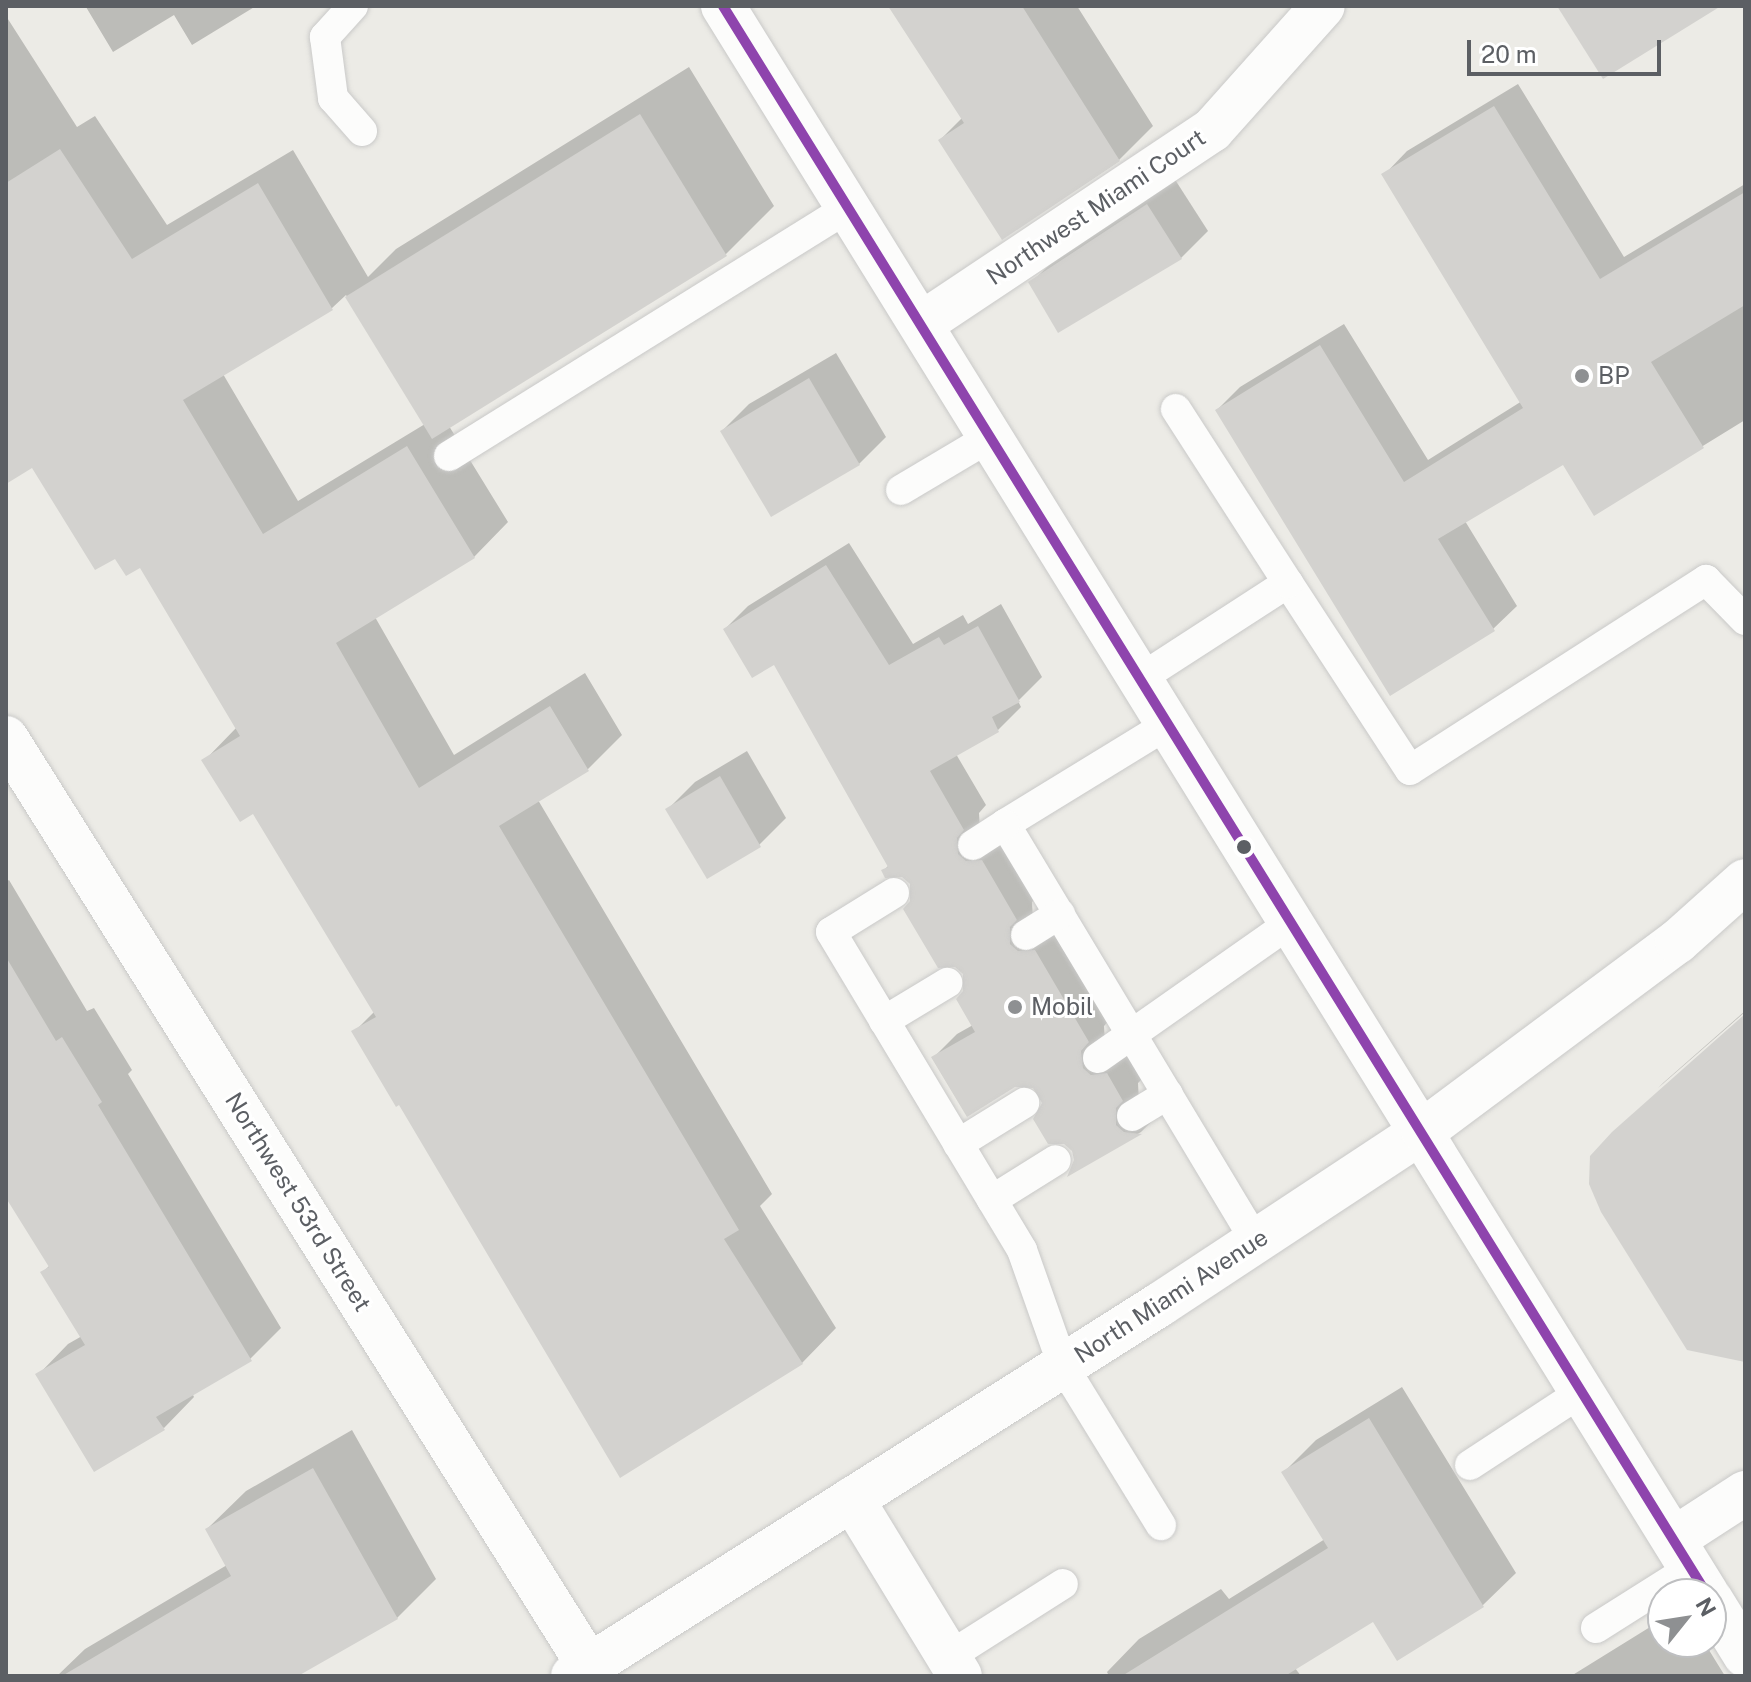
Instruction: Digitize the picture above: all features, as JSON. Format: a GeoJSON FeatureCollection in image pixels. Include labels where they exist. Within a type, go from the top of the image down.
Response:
{"type":"FeatureCollection","features":[{"type":"Feature","properties":{"kind":"main road"},"geometry":{"type":"LineString","coordinates":[[723,6],[1218,799],[1745,1655]]}},
{"type":"Feature","properties":{"kind":"main road","name":"Northwest Miami Court"},"geometry":{"type":"LineString","coordinates":[[921,324],[1212,130],[1323,6]]}},
{"type":"Feature","properties":{"kind":"main road","name":"Northwest 53rd Street"},"geometry":{"type":"LineString","coordinates":[[6,738],[581,1671]]}},
{"type":"Feature","properties":{"kind":"main road","name":"North Miami Avenue"},"geometry":{"type":"LineString","coordinates":[[581,1671],[1063,1366],[1423,1131],[1677,942],[1745,881]]}},
{"type":"Feature","properties":{"kind":"main road"},"geometry":{"type":"LineString","coordinates":[[1696,1575],[1745,1493]]}},
{"type":"Feature","properties":{"kind":"main road"},"geometry":{"type":"LineString","coordinates":[[852,1499],[954,1667]]}},
{"type":"Feature","properties":{"kind":"lane"},"geometry":{"type":"LineString","coordinates":[[353,6],[325,37],[333,98],[362,131]]}},
{"type":"Feature","properties":{"kind":"lane"},"geometry":{"type":"LineString","coordinates":[[449,456],[849,207]]}},
{"type":"Feature","properties":{"kind":"lane"},"geometry":{"type":"LineString","coordinates":[[1176,409],[1410,770],[1706,580],[1745,620]]}},
{"type":"Feature","properties":{"kind":"lane"},"geometry":{"type":"LineString","coordinates":[[901,490],[992,436]]}},
{"type":"Feature","properties":{"kind":"lane"},"geometry":{"type":"LineString","coordinates":[[1141,678],[1288,583]]}},
{"type":"Feature","properties":{"kind":"lane"},"geometry":{"type":"LineString","coordinates":[[973,845],[1170,723]]}},
{"type":"Feature","properties":{"kind":"lane"},"geometry":{"type":"LineString","coordinates":[[1005,824],[1256,1242]]}},
{"type":"Feature","properties":{"kind":"lane"},"geometry":{"type":"LineString","coordinates":[[894,893],[831,932],[1022,1250],[1063,1366],[1161,1525]]}},
{"type":"Feature","properties":{"kind":"lane"},"geometry":{"type":"LineString","coordinates":[[1026,935],[1060,914]]}},
{"type":"Feature","properties":{"kind":"lane"},"geometry":{"type":"LineString","coordinates":[[1098,1058],[1293,921]]}},
{"type":"Feature","properties":{"kind":"lane"},"geometry":{"type":"LineString","coordinates":[[884,1021],[947,983]]}},
{"type":"Feature","properties":{"kind":"lane"},"geometry":{"type":"LineString","coordinates":[[1132,1116],[1168,1094]]}},
{"type":"Feature","properties":{"kind":"lane"},"geometry":{"type":"LineString","coordinates":[[958,1144],[1024,1103]]}},
{"type":"Feature","properties":{"kind":"lane"},"geometry":{"type":"LineString","coordinates":[[992,1200],[1056,1160]]}},
{"type":"Feature","properties":{"kind":"lane"},"geometry":{"type":"LineString","coordinates":[[1470,1465],[1583,1391]]}},
{"type":"Feature","properties":{"kind":"lane"},"geometry":{"type":"LineString","coordinates":[[1596,1628],[1696,1575]]}},
{"type":"Feature","properties":{"kind":"lane"},"geometry":{"type":"LineString","coordinates":[[954,1667],[1063,1584]]}},
{"type":"Feature","properties":{"kind":"building"},"geometry":{"type":"Polygon","coordinates":[[[888,6],[1022,6],[1120,161],[1002,240],[938,140],[964,123],[888,6]]]}},
{"type":"Feature","properties":{"kind":"building"},"geometry":{"type":"Polygon","coordinates":[[[1557,6],[1721,6],[1603,79],[1557,6]]]}},
{"type":"Feature","properties":{"kind":"building","name":"BP"},"geometry":{"type":"Polygon","coordinates":[[[1494,106],[1600,279],[1745,192],[1745,305],[1651,362],[1704,448],[1594,516],[1563,465],[1438,539],[1495,631],[1390,696],[1215,410],[1320,345],[1404,482],[1523,408],[1381,174],[1494,106]]]}},
{"type":"Feature","properties":{"kind":"building"},"geometry":{"type":"Polygon","coordinates":[[[640,114],[727,256],[432,439],[345,297],[640,114]]]}},
{"type":"Feature","properties":{"kind":"building"},"geometry":{"type":"Polygon","coordinates":[[[60,149],[132,259],[258,183],[333,310],[183,400],[263,534],[407,446],[475,558],[336,643],[419,788],[550,706],[589,771],[499,826],[739,1230],[724,1239],[803,1364],[620,1478],[399,1105],[396,1107],[351,1031],[376,1017],[253,814],[240,822],[201,760],[240,736],[140,568],[126,576],[115,559],[95,570],[32,468],[6,484],[6,183],[60,149]]]}},
{"type":"Feature","properties":{"kind":"building"},"geometry":{"type":"Polygon","coordinates":[[[1147,204],[1182,259],[1058,333],[1028,282],[1147,204]]]}},
{"type":"Feature","properties":{"kind":"building"},"geometry":{"type":"Polygon","coordinates":[[[809,378],[860,465],[771,517],[720,431],[809,378]]]}},
{"type":"Feature","properties":{"kind":"building"},"geometry":{"type":"Polygon","coordinates":[[[826,565],[889,665],[939,637],[944,645],[978,626],[1020,702],[992,717],[999,732],[930,771],[964,830],[957,838],[958,854],[966,861],[982,860],[1017,920],[1010,927],[1010,944],[1018,951],[1035,950],[1089,1042],[1081,1051],[1083,1068],[1091,1075],[1107,1073],[1123,1101],[1116,1108],[1116,1125],[1124,1132],[1142,1134],[1067,1177],[1074,1160],[1072,1151],[1064,1144],[1048,1144],[1033,1119],[1042,1103],[1033,1088],[1015,1087],[967,1117],[931,1057],[975,1032],[956,999],[963,991],[963,974],[955,967],[938,968],[903,909],[910,901],[910,884],[902,877],[885,878],[881,870],[888,867],[774,665],[752,678],[723,629],[826,565]]]}},
{"type":"Feature","properties":{"kind":"building"},"geometry":{"type":"Polygon","coordinates":[[[720,776],[761,847],[707,879],[665,809],[720,776]]]}},
{"type":"Feature","properties":{"kind":"building"},"geometry":{"type":"Polygon","coordinates":[[[6,957],[56,1041],[62,1037],[102,1102],[98,1105],[252,1361],[156,1417],[165,1430],[94,1472],[35,1374],[85,1345],[40,1272],[49,1267],[6,1198],[6,957]]]}},
{"type":"Feature","properties":{"kind":"building"},"geometry":{"type":"Polygon","coordinates":[[[1745,1014],[1745,1362],[1687,1350],[1601,1212],[1589,1184],[1590,1156],[1612,1132],[1745,1014]]]}},
{"type":"Feature","properties":{"kind":"building"},"geometry":{"type":"Polygon","coordinates":[[[1369,1418],[1484,1607],[1397,1661],[1373,1622],[1285,1676],[1122,1676],[1328,1548],[1281,1472],[1369,1418]]]}},
{"type":"Feature","properties":{"kind":"building"},"geometry":{"type":"Polygon","coordinates":[[[313,1468],[398,1619],[298,1676],[62,1676],[231,1576],[205,1529],[313,1468]]]}},
{"type":"Feature","properties":{"kind":"transit line"},"geometry":{"type":"LineString","coordinates":[[723,6],[1697,1578]]}},
{"type":"Feature","properties":{"kind":"place","name":"BP"},"geometry":{"type":"Point","coordinates":[1582,376]}},
{"type":"Feature","properties":{"kind":"place","name":"Mobil"},"geometry":{"type":"Point","coordinates":[1015,1007]}}]}
